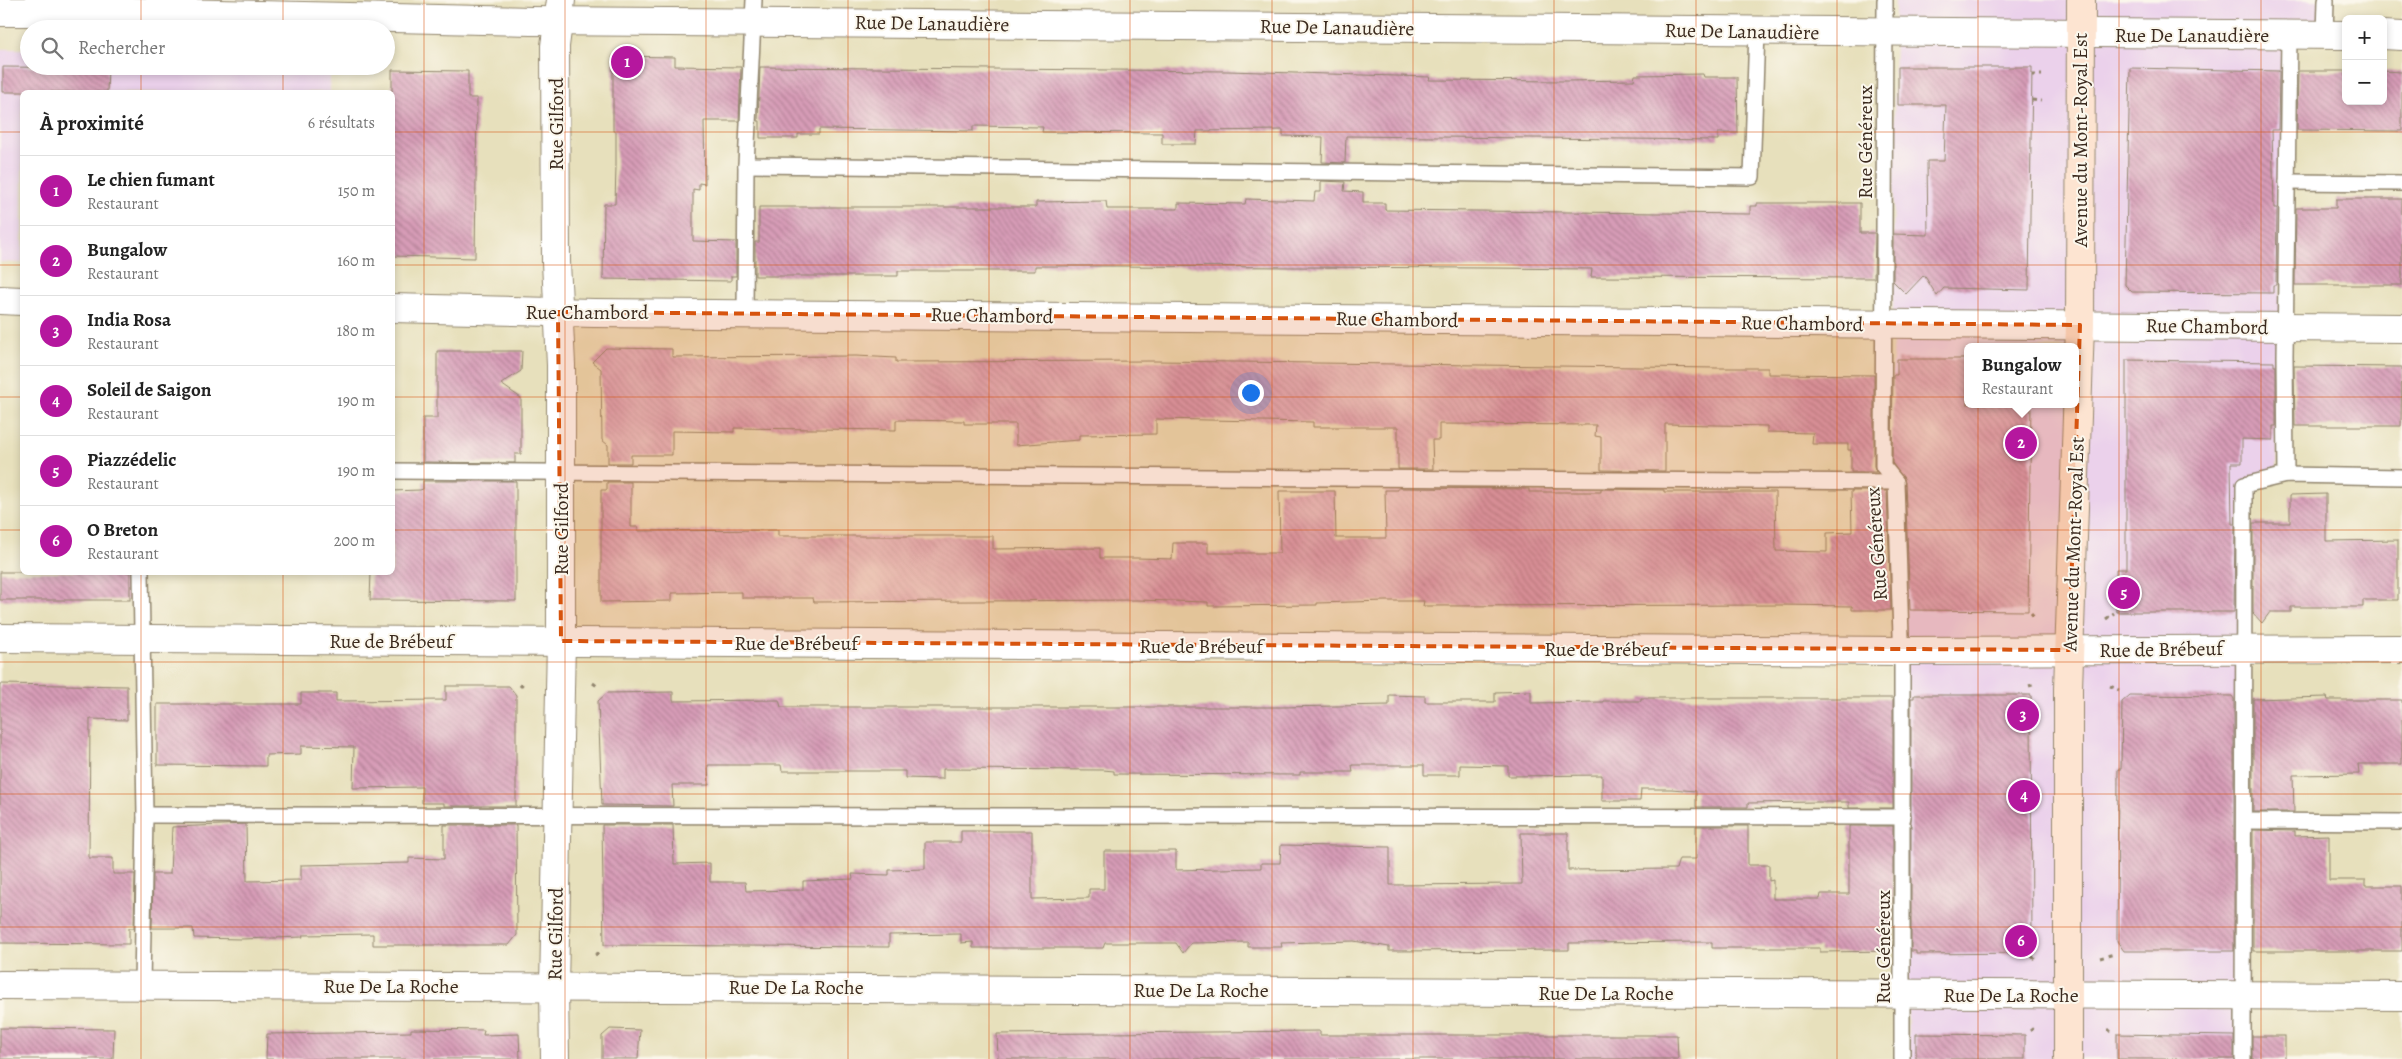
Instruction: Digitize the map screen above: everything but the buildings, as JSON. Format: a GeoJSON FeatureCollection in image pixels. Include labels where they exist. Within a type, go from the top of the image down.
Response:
{"type":"FeatureCollection","features":[{"type":"Feature","properties":{"kind":"main road","name":"Avenue du Mont-Royal Est"},"geometry":{"type":"LineString","coordinates":[[2079,355],[2081,0]]}},
{"type":"Feature","properties":{"kind":"main road","name":"Avenue du Mont-Royal Est"},"geometry":{"type":"LineString","coordinates":[[2068,1059],[2069,650],[2077,408]]}},
{"type":"Feature","properties":{"kind":"street","name":"Rue De Lanaudière"},"geometry":{"type":"LineString","coordinates":[[0,12],[328,17],[559,10],[754,11],[1757,31],[2336,35]]}},
{"type":"Feature","properties":{"kind":"street","name":"Rue Gilford"},"geometry":{"type":"LineString","coordinates":[[555,1059],[554,987],[561,641],[561,365],[558,312],[555,46],[559,10]]}},
{"type":"Feature","properties":{"kind":"street"},"geometry":{"type":"LineString","coordinates":[[2387,36],[2402,36]]}},
{"type":"Feature","properties":{"kind":"street"},"geometry":{"type":"LineString","coordinates":[[0,300],[20,301]]}},
{"type":"Feature","properties":{"kind":"street","name":"Rue Chambord"},"geometry":{"type":"LineString","coordinates":[[395,308],[558,312],[745,312],[2402,328]]}},
{"type":"Feature","properties":{"kind":"street","name":"Rue de Brébeuf"},"geometry":{"type":"LineString","coordinates":[[0,638],[1902,651],[2244,648],[2402,649]]}},
{"type":"Feature","properties":{"kind":"street","name":"Rue De La Roche"},"geometry":{"type":"LineString","coordinates":[[0,985],[2402,996]]}},
{"type":"Feature","properties":{"kind":"lane","name":"Rue Généreux"},"geometry":{"type":"LineString","coordinates":[[1886,0],[1883,466],[1896,482],[1902,651],[1904,817],[1902,1059]]}},
{"type":"Feature","properties":{"kind":"lane"},"geometry":{"type":"LineString","coordinates":[[2326,0],[2336,35]]}},
{"type":"Feature","properties":{"kind":"lane"},"geometry":{"type":"LineString","coordinates":[[745,312],[746,165],[754,11]]}},
{"type":"Feature","properties":{"kind":"lane"},"geometry":{"type":"LineString","coordinates":[[746,165],[1752,177],[1757,31]]}},
{"type":"Feature","properties":{"kind":"lane"},"geometry":{"type":"LineString","coordinates":[[2286,475],[2289,35]]}},
{"type":"Feature","properties":{"kind":"lane"},"geometry":{"type":"LineString","coordinates":[[2287,182],[2402,183]]}},
{"type":"Feature","properties":{"kind":"lane"},"geometry":{"type":"LineString","coordinates":[[395,471],[1896,482]]}},
{"type":"Feature","properties":{"kind":"lane"},"geometry":{"type":"LineString","coordinates":[[2243,1059],[2244,485],[2286,475],[2402,477]]}},
{"type":"Feature","properties":{"kind":"lane"},"geometry":{"type":"LineString","coordinates":[[141,575],[140,639],[145,815],[142,985]]}},
{"type":"Feature","properties":{"kind":"lane"},"geometry":{"type":"LineString","coordinates":[[145,815],[558,817],[1904,817]]}},
{"type":"Feature","properties":{"kind":"lane"},"geometry":{"type":"LineString","coordinates":[[2244,821],[2402,822]]}},
{"type":"Feature","properties":{"kind":"path"},"geometry":{"type":"LineString","coordinates":[[2032,75],[2042,76]]}},
{"type":"Feature","properties":{"kind":"path"},"geometry":{"type":"LineString","coordinates":[[2032,100],[2041,101]]}},
{"type":"Feature","properties":{"kind":"path"},"geometry":{"type":"LineString","coordinates":[[2031,613],[2036,620]]}},
{"type":"Feature","properties":{"kind":"path"},"geometry":{"type":"LineString","coordinates":[[2104,620],[2114,614]]}},
{"type":"Feature","properties":{"kind":"path"},"geometry":{"type":"LineString","coordinates":[[520,687],[524,682]]}},
{"type":"Feature","properties":{"kind":"path"},"geometry":{"type":"LineString","coordinates":[[593,683],[597,686]]}},
{"type":"Feature","properties":{"kind":"path"},"geometry":{"type":"LineString","coordinates":[[2029,686],[2035,684]]}},
{"type":"Feature","properties":{"kind":"path"},"geometry":{"type":"LineString","coordinates":[[2110,686],[2119,690]]}},
{"type":"Feature","properties":{"kind":"path"},"geometry":{"type":"LineString","coordinates":[[595,955],[602,951]]}},
{"type":"Feature","properties":{"kind":"path"},"geometry":{"type":"LineString","coordinates":[[2100,958],[2114,954]]}},
{"type":"Feature","properties":{"kind":"path"},"geometry":{"type":"LineString","coordinates":[[2032,956],[2036,961]]}},
{"type":"Feature","properties":{"kind":"path"},"geometry":{"type":"LineString","coordinates":[[2030,1031],[2035,1027]]}},
{"type":"Feature","properties":{"kind":"path"},"geometry":{"type":"LineString","coordinates":[[2108,1029],[2113,1034]]}},
{"type":"Feature","properties":{"kind":"highlighted area"},"geometry":{"type":"Polygon","coordinates":[[[558,312],[2080,325],[2069,650],[561,641],[558,312]]]}},
{"type":"Feature","properties":{"kind":"shaded area"},"geometry":{"type":"Polygon","coordinates":[[[1895,0],[2332,0],[2332,27],[2285,29],[2277,468],[2248,491],[2246,1059],[1908,1059],[1904,489],[1892,460],[1895,0]]]}},
{"type":"Feature","properties":{"kind":"shaded area"},"geometry":{"type":"Polygon","coordinates":[[[0,49],[20,49],[20,75],[330,75],[330,90],[20,90],[20,263],[0,262],[0,49]]]}},
{"type":"Feature","properties":{"kind":"place","name":"Le chien fumant"},"geometry":{"type":"Point","coordinates":[627,62]}},
{"type":"Feature","properties":{"kind":"place","name":"Bungalow"},"geometry":{"type":"Point","coordinates":[2021,443]}},
{"type":"Feature","properties":{"kind":"place","name":"Piazzédelic"},"geometry":{"type":"Point","coordinates":[2124,593]}},
{"type":"Feature","properties":{"kind":"place","name":"India Rosa"},"geometry":{"type":"Point","coordinates":[2023,715]}},
{"type":"Feature","properties":{"kind":"place","name":"Soleil de Saigon"},"geometry":{"type":"Point","coordinates":[2024,796]}},
{"type":"Feature","properties":{"kind":"place","name":"O Breton"},"geometry":{"type":"Point","coordinates":[2021,941]}}]}
